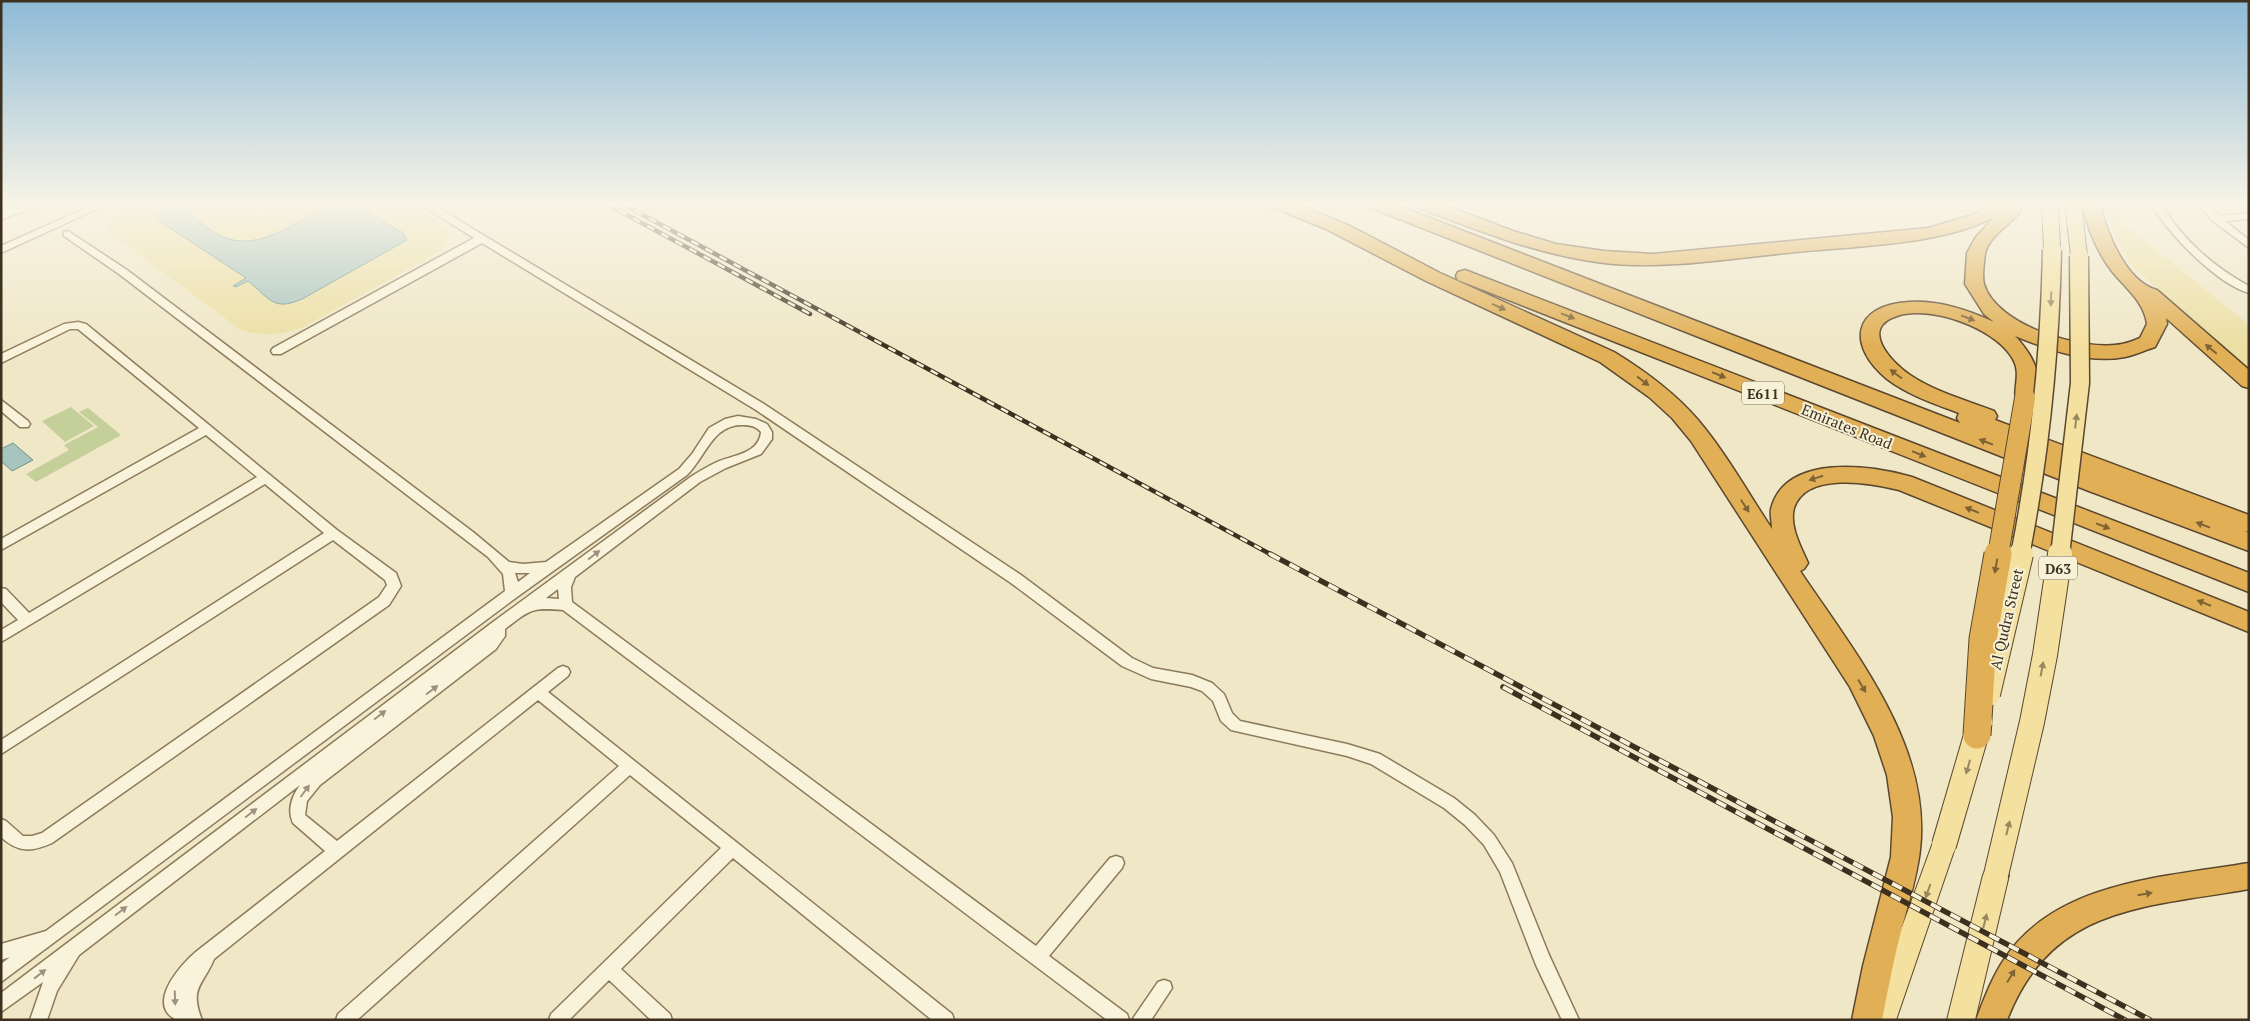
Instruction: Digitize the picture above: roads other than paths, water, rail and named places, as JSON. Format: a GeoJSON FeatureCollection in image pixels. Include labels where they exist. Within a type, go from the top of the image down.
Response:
{"type":"FeatureCollection","features":[{"type":"Feature","properties":{"kind":"highway"},"geometry":{"type":"LineString","coordinates":[[1382,251],[1433,277],[1592,350],[1627,369],[1658,393],[1699,436],[1844,658],[1876,710],[1891,741],[1901,774],[1906,806],[1907,839],[1902,871],[1877,969],[1867,1020]]}},
{"type":"Feature","properties":{"kind":"highway","name":"Emirates Road"},"geometry":{"type":"LineString","coordinates":[[1398,251],[2249,583]]}},
{"type":"Feature","properties":{"kind":"highway","name":"E611"},"geometry":{"type":"LineString","coordinates":[[1497,251],[2097,485],[2249,542]]}},
{"type":"Feature","properties":{"kind":"highway"},"geometry":{"type":"LineString","coordinates":[[1527,251],[1870,384],[2249,524]]}},
{"type":"Feature","properties":{"kind":"highway"},"geometry":{"type":"LineString","coordinates":[[1564,251],[1604,257],[1653,260],[1749,251]]}},
{"type":"Feature","properties":{"kind":"highway"},"geometry":{"type":"LineString","coordinates":[[1987,251],[1981,264],[1979,277],[1982,289],[1991,302],[2005,314],[2045,335],[2074,343],[2102,346],[2130,342],[2142,335],[2148,326],[2146,309],[2109,251]]}},
{"type":"Feature","properties":{"kind":"highway"},"geometry":{"type":"LineString","coordinates":[[2115,251],[2128,272],[2154,298],[2249,380]]}},
{"type":"Feature","properties":{"kind":"highway"},"geometry":{"type":"LineString","coordinates":[[1977,735],[1984,639],[2024,398],[2028,373],[2024,360],[2008,341],[1983,324],[1952,312],[1912,307],[1888,312],[1873,324],[1870,341],[1875,354],[1893,373],[1911,385],[2098,461],[2249,517]]}},
{"type":"Feature","properties":{"kind":"highway"},"geometry":{"type":"LineString","coordinates":[[1844,658],[1829,622],[1787,546],[1781,519],[1784,504],[1800,485],[1817,477],[1839,473],[1864,474],[1904,483],[2249,622]]}},
{"type":"Feature","properties":{"kind":"highway"},"geometry":{"type":"LineString","coordinates":[[2217,881],[2230,870],[2249,860]]}},
{"type":"Feature","properties":{"kind":"highway"},"geometry":{"type":"LineString","coordinates":[[1991,1020],[2006,984],[2028,953],[2041,940],[2071,918],[2107,902],[2126,897],[2249,876]]}},
{"type":"Feature","properties":{"kind":"main road","name":"Al Qudra Street"},"geometry":{"type":"LineString","coordinates":[[1882,1020],[1944,845],[1977,735],[2006,620],[2035,473],[2048,351],[2052,251]]}},
{"type":"Feature","properties":{"kind":"main road","name":"D63"},"geometry":{"type":"LineString","coordinates":[[1961,1020],[2032,722],[2045,655],[2062,543],[2080,383],[2078,251]]}},
{"type":"Feature","properties":{"kind":"street"},"geometry":{"type":"LineString","coordinates":[[92,251],[123,272],[469,535],[507,566],[512,576],[512,593]]}},
{"type":"Feature","properties":{"kind":"street"},"geometry":{"type":"LineString","coordinates":[[277,351],[460,251]]}},
{"type":"Feature","properties":{"kind":"street"},"geometry":{"type":"LineString","coordinates":[[500,251],[760,407],[1016,579],[1127,662],[1152,673],[1192,681],[1207,687],[1219,698],[1226,717],[1236,726],[1361,754],[1388,766],[1449,803],[1480,829],[1498,854],[1513,884],[1542,959],[1571,1020]]}},
{"type":"Feature","properties":{"kind":"street"},"geometry":{"type":"LineString","coordinates":[[2197,251],[2229,278],[2249,290]]}},
{"type":"Feature","properties":{"kind":"street"},"geometry":{"type":"LineString","coordinates":[[1,359],[68,326],[80,325],[333,533],[392,577],[394,581],[392,591],[384,601],[47,838],[38,842],[22,844],[16,842],[1,826]]}},
{"type":"Feature","properties":{"kind":"street"},"geometry":{"type":"LineString","coordinates":[[1,404],[24,424]]}},
{"type":"Feature","properties":{"kind":"street"},"geometry":{"type":"LineString","coordinates":[[1,974],[60,932],[512,593],[683,472],[698,455],[710,434],[720,425],[744,419],[751,420],[762,426],[766,436],[765,442],[756,452],[721,465],[696,479],[498,626],[1,1004]]}},
{"type":"Feature","properties":{"kind":"street"},"geometry":{"type":"LineString","coordinates":[[1,545],[207,429]]}},
{"type":"Feature","properties":{"kind":"street"},"geometry":{"type":"LineString","coordinates":[[1,637],[266,478]]}},
{"type":"Feature","properties":{"kind":"street"},"geometry":{"type":"LineString","coordinates":[[1,748],[333,533]]}},
{"type":"Feature","properties":{"kind":"street"},"geometry":{"type":"LineString","coordinates":[[507,566],[523,570],[549,567]]}},
{"type":"Feature","properties":{"kind":"street"},"geometry":{"type":"LineString","coordinates":[[566,605],[564,593],[569,574]]}},
{"type":"Feature","properties":{"kind":"street"},"geometry":{"type":"LineString","coordinates":[[1,594],[28,621]]}},
{"type":"Feature","properties":{"kind":"street"},"geometry":{"type":"LineString","coordinates":[[527,605],[547,603],[566,605],[1121,1020]]}},
{"type":"Feature","properties":{"kind":"street"},"geometry":{"type":"LineString","coordinates":[[337,851],[298,818],[298,805],[303,792],[315,780],[491,645],[498,636],[498,626]]}},
{"type":"Feature","properties":{"kind":"street"},"geometry":{"type":"LineString","coordinates":[[192,1018],[184,1015],[175,1006],[174,1000],[177,984],[187,969],[563,672]]}},
{"type":"Feature","properties":{"kind":"street"},"geometry":{"type":"LineString","coordinates":[[538,692],[946,1020]]}},
{"type":"Feature","properties":{"kind":"street"},"geometry":{"type":"LineString","coordinates":[[344,1020],[629,766]]}},
{"type":"Feature","properties":{"kind":"street"},"geometry":{"type":"LineString","coordinates":[[557,1020],[732,848]]}},
{"type":"Feature","properties":{"kind":"street"},"geometry":{"type":"LineString","coordinates":[[1038,957],[1116,863]]}},
{"type":"Feature","properties":{"kind":"street"},"geometry":{"type":"LineString","coordinates":[[1,952],[60,932]]}},
{"type":"Feature","properties":{"kind":"street"},"geometry":{"type":"LineString","coordinates":[[38,1020],[50,986],[82,941]]}},
{"type":"Feature","properties":{"kind":"street"},"geometry":{"type":"LineString","coordinates":[[609,969],[664,1020]]}},
{"type":"Feature","properties":{"kind":"street"},"geometry":{"type":"LineString","coordinates":[[1140,1020],[1164,988]]}},
{"type":"Feature","properties":{"kind":"water"},"geometry":{"type":"Polygon","coordinates":[[[204,251],[388,251],[304,298],[286,304],[273,302],[248,281],[236,287],[233,286],[246,278],[204,251]]]}},
{"type":"Feature","properties":{"kind":"water"},"geometry":{"type":"Polygon","coordinates":[[[13,443],[33,460],[12,471],[1,461],[1,449],[13,443]]]}},
{"type":"Feature","properties":{"kind":"railway"},"geometry":{"type":"LineString","coordinates":[[693,251],[810,314]]}},
{"type":"Feature","properties":{"kind":"railway"},"geometry":{"type":"LineString","coordinates":[[709,251],[1272,555]]}},
{"type":"Feature","properties":{"kind":"railway"},"geometry":{"type":"LineString","coordinates":[[1270,554],[2150,1020]]}},
{"type":"Feature","properties":{"kind":"railway"},"geometry":{"type":"LineString","coordinates":[[1503,687],[2125,1020]]}}]}
